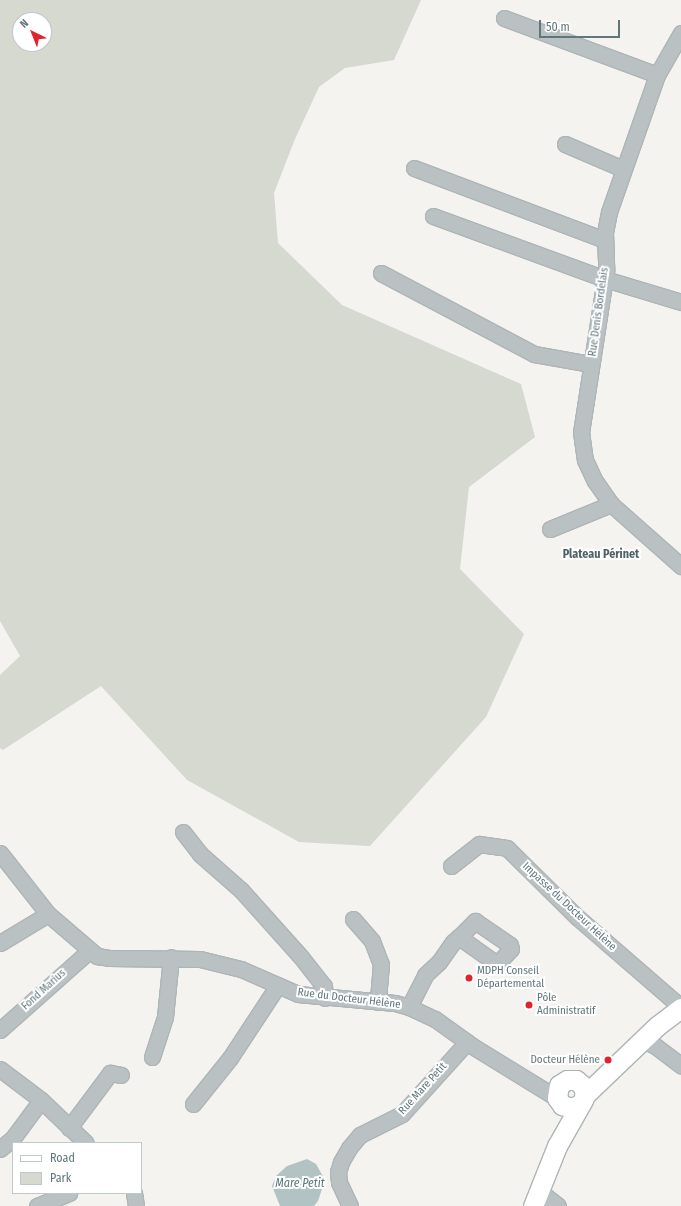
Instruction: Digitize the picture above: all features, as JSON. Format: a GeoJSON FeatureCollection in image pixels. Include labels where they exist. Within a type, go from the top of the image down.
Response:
{"type":"FeatureCollection","features":[{"type":"Feature","properties":{"kind":"main road"},"geometry":{"type":"LineString","coordinates":[[536,1198],[577,1090],[606,1075],[642,1040],[681,1007]]}},
{"type":"Feature","properties":{"kind":"main road"},"geometry":{"type":"LineString","coordinates":[[557,1146],[559,1084],[577,1090]]}},
{"type":"Feature","properties":{"kind":"street"},"geometry":{"type":"LineString","coordinates":[[504,18],[659,72]]}},
{"type":"Feature","properties":{"kind":"street"},"geometry":{"type":"LineString","coordinates":[[552,28],[659,72]]}},
{"type":"Feature","properties":{"kind":"street","name":"Rue Denis Bordelais"},"geometry":{"type":"LineString","coordinates":[[681,33],[659,72],[623,169],[609,212],[605,240],[605,280],[581,432],[586,460],[595,481],[611,504],[681,566]]}},
{"type":"Feature","properties":{"kind":"street"},"geometry":{"type":"LineString","coordinates":[[565,144],[623,169]]}},
{"type":"Feature","properties":{"kind":"street"},"geometry":{"type":"LineString","coordinates":[[414,168],[605,240]]}},
{"type":"Feature","properties":{"kind":"street"},"geometry":{"type":"LineString","coordinates":[[433,216],[605,280],[681,302]]}},
{"type":"Feature","properties":{"kind":"street"},"geometry":{"type":"LineString","coordinates":[[381,273],[534,354],[591,364]]}},
{"type":"Feature","properties":{"kind":"street"},"geometry":{"type":"LineString","coordinates":[[550,530],[611,504]]}},
{"type":"Feature","properties":{"kind":"street"},"geometry":{"type":"LineString","coordinates":[[183,832],[200,854],[241,890],[301,957],[324,986],[325,998]]}},
{"type":"Feature","properties":{"kind":"street","name":"Impasse du Docteur Hélène"},"geometry":{"type":"LineString","coordinates":[[451,866],[479,844],[507,848],[578,917],[681,1007]]}},
{"type":"Feature","properties":{"kind":"street","name":"Rue du Docteur Hélène"},"geometry":{"type":"LineString","coordinates":[[0,853],[48,914],[89,951],[97,956],[109,958],[171,957],[200,959],[241,969],[298,994],[325,998],[378,1002],[409,1007],[436,1019],[467,1042],[538,1085],[558,1100]]}},
{"type":"Feature","properties":{"kind":"street"},"geometry":{"type":"LineString","coordinates":[[0,943],[48,914]]}},
{"type":"Feature","properties":{"kind":"street"},"geometry":{"type":"LineString","coordinates":[[353,919],[372,941],[381,964],[378,1002]]}},
{"type":"Feature","properties":{"kind":"street"},"geometry":{"type":"LineString","coordinates":[[409,1007],[425,975],[439,962],[459,937]]}},
{"type":"Feature","properties":{"kind":"street","name":"Fond Marius"},"geometry":{"type":"LineString","coordinates":[[0,1030],[89,951]]}},
{"type":"Feature","properties":{"kind":"street"},"geometry":{"type":"LineString","coordinates":[[152,1057],[165,1017],[171,957]]}},
{"type":"Feature","properties":{"kind":"street"},"geometry":{"type":"LineString","coordinates":[[193,1104],[230,1058],[278,985]]}},
{"type":"Feature","properties":{"kind":"street"},"geometry":{"type":"LineString","coordinates":[[642,1040],[654,1045],[681,1065]]}},
{"type":"Feature","properties":{"kind":"street","name":"Rue Mare Petit"},"geometry":{"type":"LineString","coordinates":[[350,1206],[339,1182],[338,1172],[340,1162],[349,1148],[360,1135],[402,1114],[467,1042]]}},
{"type":"Feature","properties":{"kind":"street"},"geometry":{"type":"LineString","coordinates":[[0,1069],[41,1100],[85,1142]]}},
{"type":"Feature","properties":{"kind":"street"},"geometry":{"type":"LineString","coordinates":[[69,1128],[110,1073],[121,1075]]}},
{"type":"Feature","properties":{"kind":"street"},"geometry":{"type":"LineString","coordinates":[[538,1085],[577,1090]]}},
{"type":"Feature","properties":{"kind":"street"},"geometry":{"type":"LineString","coordinates":[[0,1150],[14,1138],[41,1100]]}},
{"type":"Feature","properties":{"kind":"street"},"geometry":{"type":"LineString","coordinates":[[36,1206],[66,1194]]}},
{"type":"Feature","properties":{"kind":"street"},"geometry":{"type":"LineString","coordinates":[[134,1194],[136,1206]]}},
{"type":"Feature","properties":{"kind":"street"},"geometry":{"type":"LineString","coordinates":[[536,1198],[558,1206]]}},
{"type":"Feature","properties":{"kind":"green space"},"geometry":{"type":"Polygon","coordinates":[[[0,0],[421,0],[394,60],[345,68],[319,87],[295,139],[274,193],[278,243],[342,305],[521,384],[535,437],[469,487],[460,569],[524,634],[486,717],[370,846],[299,842],[187,780],[101,686],[3,750],[0,748],[0,675],[20,656],[0,621],[0,0]]]}},
{"type":"Feature","properties":{"kind":"water","name":"Mare Petit"},"geometry":{"type":"Polygon","coordinates":[[[307,1159],[316,1164],[325,1180],[318,1201],[314,1206],[280,1206],[272,1186],[276,1176],[287,1166],[307,1159]]]}},
{"type":"Feature","properties":{"kind":"place","name":"MDPH Conseil Départemental"},"geometry":{"type":"Point","coordinates":[469,978]}},
{"type":"Feature","properties":{"kind":"place","name":"Pôle Administratif"},"geometry":{"type":"Point","coordinates":[529,1005]}},
{"type":"Feature","properties":{"kind":"place","name":"Docteur Hélène"},"geometry":{"type":"Point","coordinates":[608,1060]}},
{"type":"Feature","properties":{"kind":"district","name":"Plateau Périnet"},"geometry":{"type":"Point","coordinates":[601,555]}}]}
